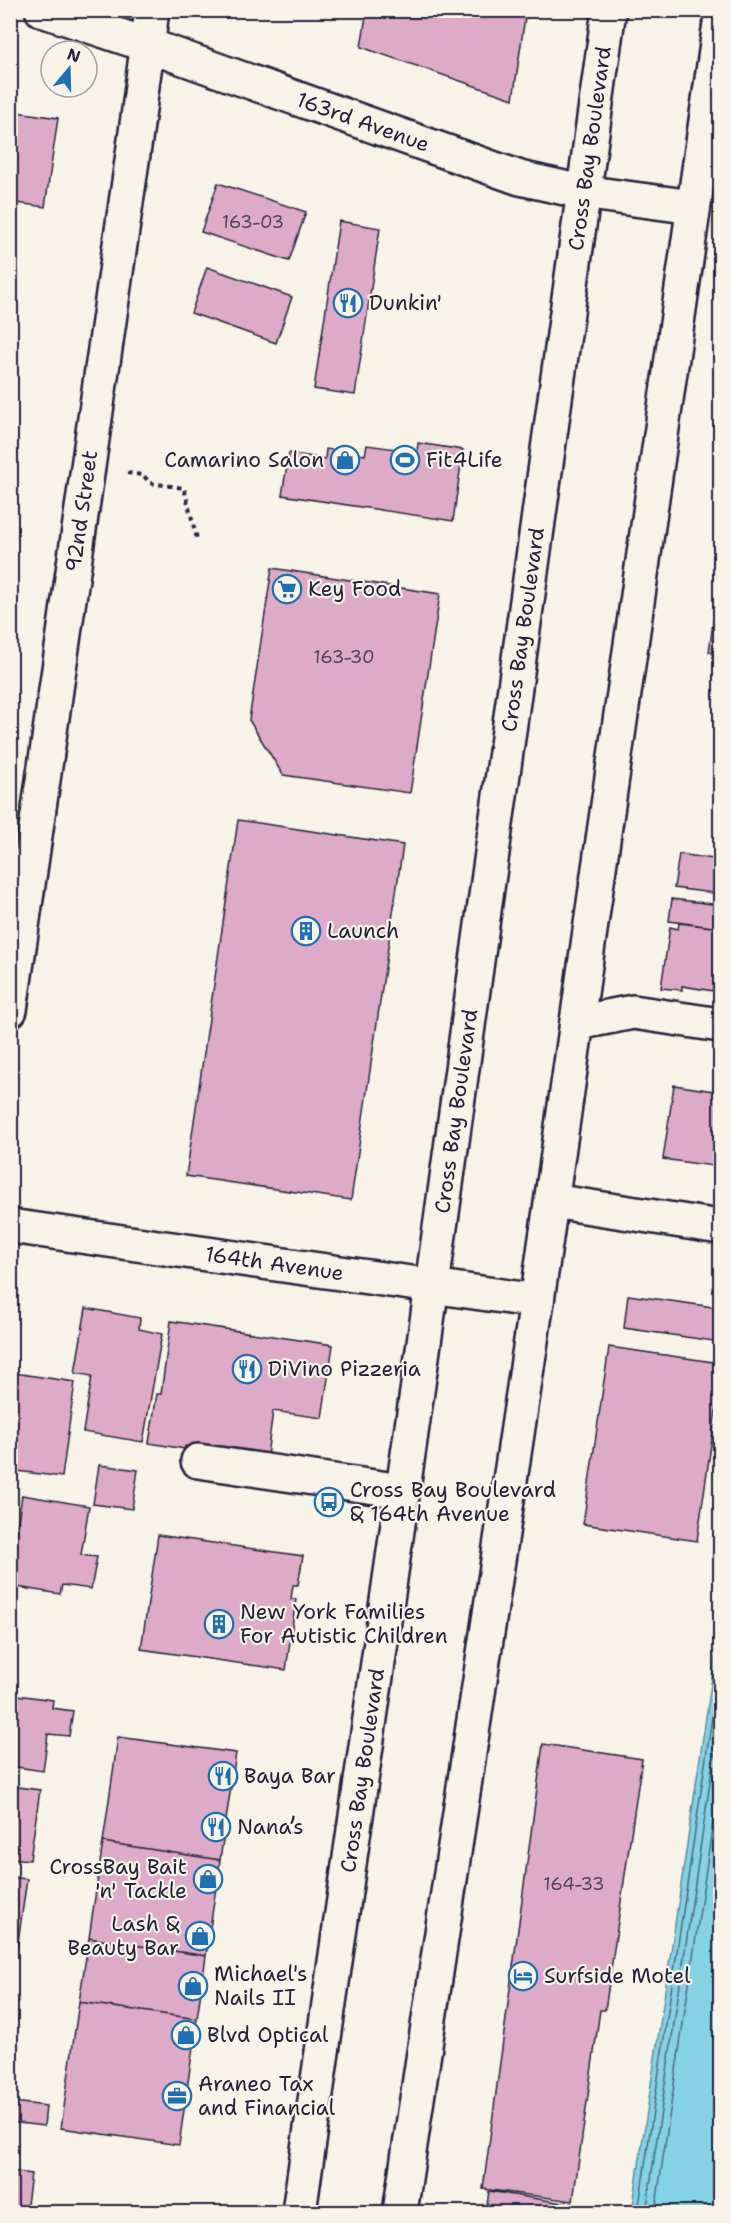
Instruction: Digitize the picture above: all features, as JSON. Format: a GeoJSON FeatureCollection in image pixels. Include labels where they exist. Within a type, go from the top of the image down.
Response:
{"type":"FeatureCollection","features":[{"type":"Feature","properties":{"kind":"main road","name":"163rd Avenue"},"geometry":{"type":"LineString","coordinates":[[42,10],[520,178],[582,192],[693,207]]}},
{"type":"Feature","properties":{"kind":"main road","name":"92nd Street"},"geometry":{"type":"LineString","coordinates":[[10,1010],[132,164],[152,10]]}},
{"type":"Feature","properties":{"kind":"main road","name":"Cross Bay Boulevard"},"geometry":{"type":"LineString","coordinates":[[299,2212],[432,1286],[609,10]]}},
{"type":"Feature","properties":{"kind":"main road"},"geometry":{"type":"LineString","coordinates":[[400,2212],[552,1202],[720,23]]}},
{"type":"Feature","properties":{"kind":"main road"},"geometry":{"type":"LineString","coordinates":[[577,1023],[633,1012],[720,1025]]}},
{"type":"Feature","properties":{"kind":"main road"},"geometry":{"type":"LineString","coordinates":[[552,1202],[720,1227]]}},
{"type":"Feature","properties":{"kind":"main road","name":"164th Avenue"},"geometry":{"type":"LineString","coordinates":[[10,1226],[537,1301]]}},
{"type":"Feature","properties":{"kind":"main road"},"geometry":{"type":"LineString","coordinates":[[198,1461],[402,1491]]}},
{"type":"Feature","properties":{"kind":"path"},"geometry":{"type":"LineString","coordinates":[[127,472],[143,475],[150,483],[184,488],[197,539]]}},
{"type":"Feature","properties":{"kind":"water"},"geometry":{"type":"Polygon","coordinates":[[[720,1624],[720,2212],[632,2212],[633,2205],[720,1624]]]}},
{"type":"Feature","properties":{"kind":"building"},"geometry":{"type":"Polygon","coordinates":[[[367,10],[526,10],[513,99],[361,47],[367,10]]]}},
{"type":"Feature","properties":{"kind":"building"},"geometry":{"type":"Polygon","coordinates":[[[10,111],[58,118],[45,207],[10,202],[10,111]]]}},
{"type":"Feature","properties":{"kind":"building"},"geometry":{"type":"Polygon","coordinates":[[[218,183],[306,212],[289,261],[201,232],[218,183]]]}},
{"type":"Feature","properties":{"kind":"building","name":"Dunkin'"},"geometry":{"type":"Polygon","coordinates":[[[339,221],[380,228],[355,395],[314,389],[339,221]]]}},
{"type":"Feature","properties":{"kind":"building"},"geometry":{"type":"Polygon","coordinates":[[[207,267],[292,297],[276,343],[191,313],[207,267]]]}},
{"type":"Feature","properties":{"kind":"building"},"geometry":{"type":"Polygon","coordinates":[[[418,443],[463,450],[453,521],[282,495],[289,453],[325,459],[326,449],[365,455],[367,445],[417,452],[418,443]]]}},
{"type":"Feature","properties":{"kind":"building"},"geometry":{"type":"Polygon","coordinates":[[[272,568],[440,594],[410,793],[283,775],[249,720],[272,568]]]}},
{"type":"Feature","properties":{"kind":"building"},"geometry":{"type":"Polygon","coordinates":[[[720,573],[720,654],[709,652],[720,573]]]}},
{"type":"Feature","properties":{"kind":"building","name":"Launch"},"geometry":{"type":"Polygon","coordinates":[[[238,820],[403,845],[351,1200],[186,1176],[238,820]]]}},
{"type":"Feature","properties":{"kind":"building"},"geometry":{"type":"Polygon","coordinates":[[[679,854],[720,860],[720,894],[674,888],[679,854]]]}},
{"type":"Feature","properties":{"kind":"building"},"geometry":{"type":"Polygon","coordinates":[[[672,899],[720,905],[720,928],[669,921],[672,899]]]}},
{"type":"Feature","properties":{"kind":"building"},"geometry":{"type":"Polygon","coordinates":[[[679,923],[720,928],[720,992],[682,986],[682,990],[661,988],[670,927],[678,929],[679,923]]]}},
{"type":"Feature","properties":{"kind":"building"},"geometry":{"type":"Polygon","coordinates":[[[674,1085],[720,1092],[720,1167],[663,1159],[674,1085]]]}},
{"type":"Feature","properties":{"kind":"building"},"geometry":{"type":"Polygon","coordinates":[[[628,1295],[720,1308],[720,1342],[624,1328],[628,1295]]]}},
{"type":"Feature","properties":{"kind":"building"},"geometry":{"type":"Polygon","coordinates":[[[86,1308],[140,1318],[139,1329],[162,1334],[143,1442],[83,1432],[92,1376],[75,1373],[86,1308]]]}},
{"type":"Feature","properties":{"kind":"building","name":"DiVino Pizzeria"},"geometry":{"type":"Polygon","coordinates":[[[171,1321],[333,1345],[322,1418],[273,1411],[267,1456],[185,1446],[185,1449],[149,1443],[157,1394],[161,1394],[171,1321]]]}},
{"type":"Feature","properties":{"kind":"building"},"geometry":{"type":"Polygon","coordinates":[[[609,1347],[720,1363],[720,1383],[697,1541],[583,1524],[609,1347]]]}},
{"type":"Feature","properties":{"kind":"building"},"geometry":{"type":"Polygon","coordinates":[[[14,1373],[75,1382],[62,1477],[10,1470],[10,1395],[14,1373]]]}},
{"type":"Feature","properties":{"kind":"building"},"geometry":{"type":"Polygon","coordinates":[[[99,1465],[138,1470],[132,1509],[93,1504],[99,1465]]]}},
{"type":"Feature","properties":{"kind":"building"},"geometry":{"type":"Polygon","coordinates":[[[22,1495],[89,1506],[81,1555],[97,1557],[91,1589],[62,1585],[60,1594],[10,1586],[10,1554],[13,1554],[22,1495]]]}},
{"type":"Feature","properties":{"kind":"building","name":"New York Families For Autistic Children"},"geometry":{"type":"Polygon","coordinates":[[[158,1535],[303,1556],[298,1585],[293,1585],[291,1599],[296,1599],[286,1670],[141,1649],[158,1535]]]}},
{"type":"Feature","properties":{"kind":"building"},"geometry":{"type":"Polygon","coordinates":[[[10,1694],[53,1700],[52,1708],[73,1711],[69,1736],[48,1734],[43,1771],[10,1766],[10,1694]]]}},
{"type":"Feature","properties":{"kind":"building"},"geometry":{"type":"Polygon","coordinates":[[[118,1737],[236,1753],[220,1860],[103,1842],[118,1737]]]}},
{"type":"Feature","properties":{"kind":"building"},"geometry":{"type":"Polygon","coordinates":[[[543,1744],[642,1759],[605,2010],[600,2010],[573,2201],[483,2189],[543,1744]]]}},
{"type":"Feature","properties":{"kind":"building"},"geometry":{"type":"Polygon","coordinates":[[[10,1786],[40,1790],[30,1860],[10,1858],[10,1786]]]}},
{"type":"Feature","properties":{"kind":"building"},"geometry":{"type":"Polygon","coordinates":[[[103,1842],[220,1860],[206,1956],[89,1938],[103,1842]]]}},
{"type":"Feature","properties":{"kind":"building"},"geometry":{"type":"Polygon","coordinates":[[[10,1877],[27,1879],[17,1949],[10,1949],[10,1877]]]}},
{"type":"Feature","properties":{"kind":"building"},"geometry":{"type":"Polygon","coordinates":[[[89,1938],[206,1956],[197,2019],[79,2002],[89,1938]]]}},
{"type":"Feature","properties":{"kind":"building"},"geometry":{"type":"Polygon","coordinates":[[[79,2002],[197,2019],[179,2145],[61,2128],[79,2002]]]}},
{"type":"Feature","properties":{"kind":"building"},"geometry":{"type":"Polygon","coordinates":[[[13,2102],[46,2106],[44,2126],[10,2122],[13,2102]]]}},
{"type":"Feature","properties":{"kind":"building"},"geometry":{"type":"Polygon","coordinates":[[[10,2171],[31,2174],[26,2212],[10,2212],[10,2171]]]}},
{"type":"Feature","properties":{"kind":"building"},"geometry":{"type":"Polygon","coordinates":[[[489,2191],[600,2209],[600,2212],[486,2212],[489,2191]]]}},
{"type":"Feature","properties":{"kind":"place","name":"Dunkin'"},"geometry":{"type":"Point","coordinates":[348,303]}},
{"type":"Feature","properties":{"kind":"place","name":"Camarino Salon"},"geometry":{"type":"Point","coordinates":[345,460]}},
{"type":"Feature","properties":{"kind":"place","name":"Fit4Life"},"geometry":{"type":"Point","coordinates":[405,460]}},
{"type":"Feature","properties":{"kind":"place","name":"Key Food"},"geometry":{"type":"Point","coordinates":[287,589]}},
{"type":"Feature","properties":{"kind":"place","name":"Launch"},"geometry":{"type":"Point","coordinates":[306,931]}},
{"type":"Feature","properties":{"kind":"place","name":"DiVino Pizzeria"},"geometry":{"type":"Point","coordinates":[247,1369]}},
{"type":"Feature","properties":{"kind":"place","name":"Cross Bay Boulevard & 164th Avenue"},"geometry":{"type":"Point","coordinates":[329,1502]}},
{"type":"Feature","properties":{"kind":"place","name":"New York Families For Autistic Children"},"geometry":{"type":"Point","coordinates":[219,1624]}},
{"type":"Feature","properties":{"kind":"place","name":"Baya Bar"},"geometry":{"type":"Point","coordinates":[223,1776]}},
{"type":"Feature","properties":{"kind":"place","name":"Nana’s"},"geometry":{"type":"Point","coordinates":[216,1827]}},
{"type":"Feature","properties":{"kind":"place","name":"CrossBay Bait 'n' Tackle"},"geometry":{"type":"Point","coordinates":[208,1879]}},
{"type":"Feature","properties":{"kind":"place","name":"Lash & Beauty Bar"},"geometry":{"type":"Point","coordinates":[200,1936]}},
{"type":"Feature","properties":{"kind":"place","name":"Surfside Motel"},"geometry":{"type":"Point","coordinates":[523,1976]}},
{"type":"Feature","properties":{"kind":"place","name":"Michael's Nails II"},"geometry":{"type":"Point","coordinates":[193,1986]}},
{"type":"Feature","properties":{"kind":"place","name":"Blvd Optical"},"geometry":{"type":"Point","coordinates":[186,2035]}},
{"type":"Feature","properties":{"kind":"place","name":"Araneo Tax and Financial"},"geometry":{"type":"Point","coordinates":[177,2096]}}]}
